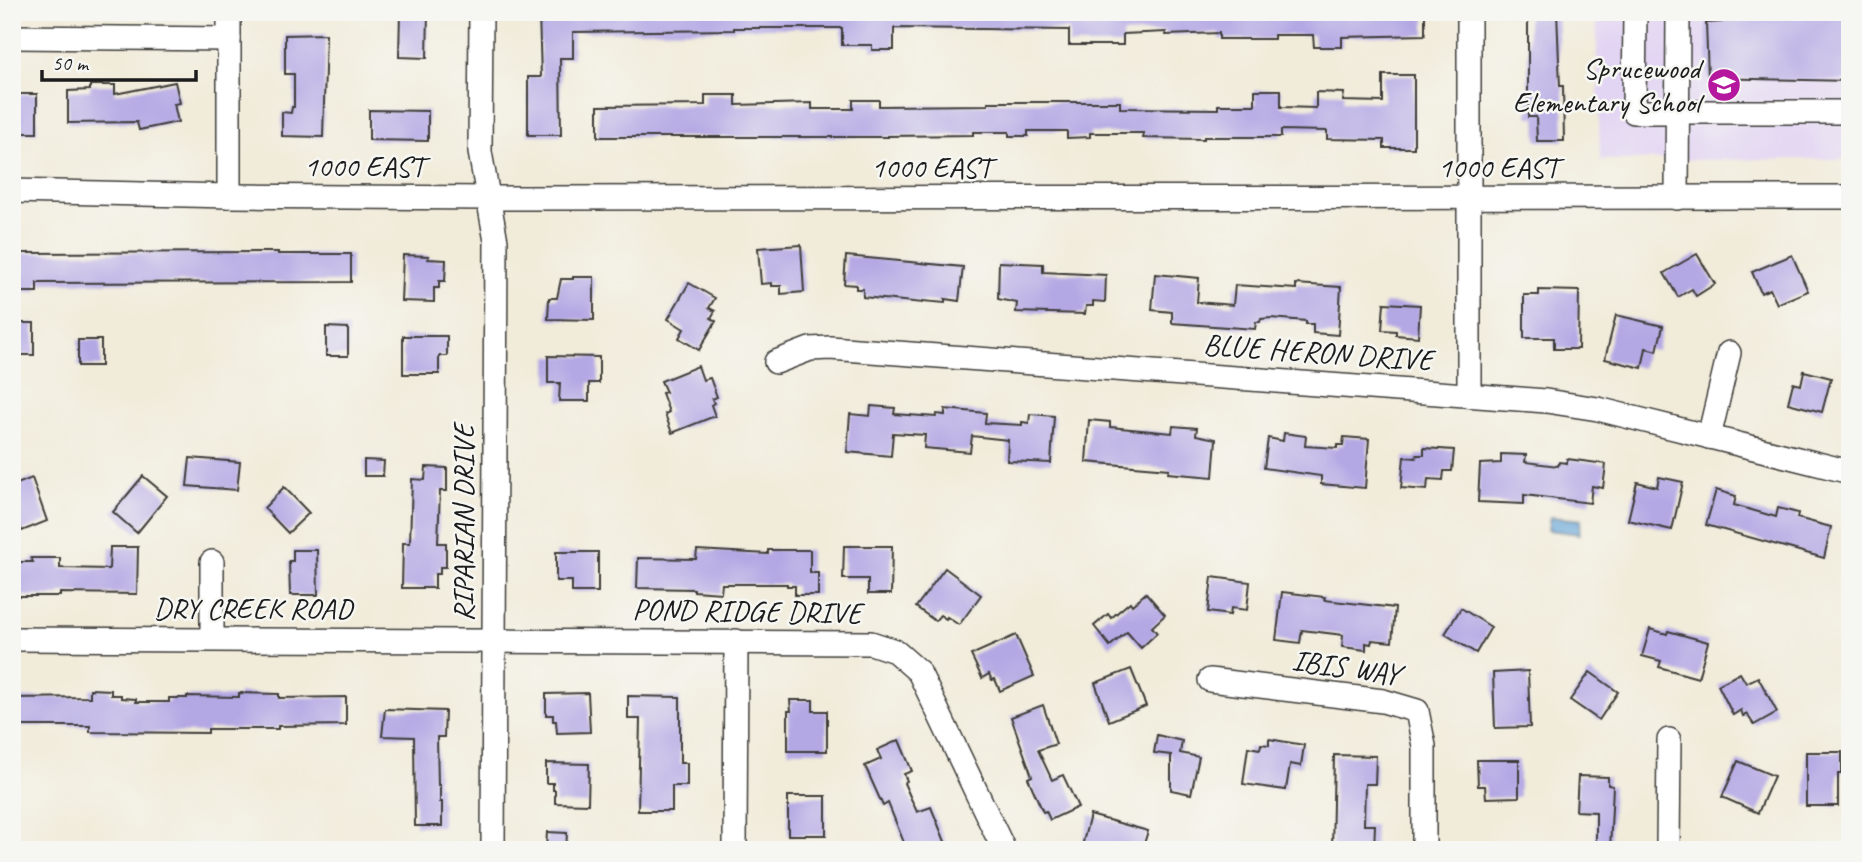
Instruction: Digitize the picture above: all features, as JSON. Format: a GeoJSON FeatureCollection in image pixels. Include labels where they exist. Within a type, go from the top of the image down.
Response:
{"type":"FeatureCollection","features":[{"type":"Feature","properties":{"kind":"street"},"geometry":{"type":"LineString","coordinates":[[229,12],[229,196]]}},
{"type":"Feature","properties":{"kind":"street","name":"RIPARIAN DRIVE"},"geometry":{"type":"LineString","coordinates":[[481,12],[480,152],[496,241],[494,850]]}},
{"type":"Feature","properties":{"kind":"street"},"geometry":{"type":"LineString","coordinates":[[1469,12],[1469,395]]}},
{"type":"Feature","properties":{"kind":"street"},"geometry":{"type":"LineString","coordinates":[[1635,12],[1634,112],[1850,112]]}},
{"type":"Feature","properties":{"kind":"street"},"geometry":{"type":"LineString","coordinates":[[1677,198],[1678,12]]}},
{"type":"Feature","properties":{"kind":"street"},"geometry":{"type":"LineString","coordinates":[[12,37],[229,39]]}},
{"type":"Feature","properties":{"kind":"street","name":"1000 EAST"},"geometry":{"type":"LineString","coordinates":[[12,191],[488,198],[1850,197]]}},
{"type":"Feature","properties":{"kind":"street","name":"BLUE HERON DRIVE"},"geometry":{"type":"LineString","coordinates":[[775,362],[810,349],[830,348],[1572,404],[1850,472]]}},
{"type":"Feature","properties":{"kind":"street"},"geometry":{"type":"LineString","coordinates":[[1709,437],[1729,353]]}},
{"type":"Feature","properties":{"kind":"street"},"geometry":{"type":"LineString","coordinates":[[212,562],[212,639]]}},
{"type":"Feature","properties":{"kind":"street","name":"DRY CREEK ROAD"},"geometry":{"type":"LineString","coordinates":[[12,639],[494,640]]}},
{"type":"Feature","properties":{"kind":"street","name":"POND RIDGE DRIVE"},"geometry":{"type":"LineString","coordinates":[[494,640],[871,643],[895,651],[919,672],[1003,850]]}},
{"type":"Feature","properties":{"kind":"street"},"geometry":{"type":"LineString","coordinates":[[736,641],[736,850]]}},
{"type":"Feature","properties":{"kind":"street","name":"IBIS WAY"},"geometry":{"type":"LineString","coordinates":[[1210,680],[1383,701],[1417,711],[1424,746],[1424,850]]}},
{"type":"Feature","properties":{"kind":"street"},"geometry":{"type":"LineString","coordinates":[[1668,850],[1669,740]]}},
{"type":"Feature","properties":{"kind":"shaded area","name":"Sprucewood Elementary School"},"geometry":{"type":"Polygon","coordinates":[[[1596,12],[1850,12],[1850,159],[1600,160],[1596,12]]]}},
{"type":"Feature","properties":{"kind":"water"},"geometry":{"type":"Polygon","coordinates":[[[1550,517],[1581,520],[1579,534],[1548,530],[1550,517]]]}},
{"type":"Feature","properties":{"kind":"building"},"geometry":{"type":"Polygon","coordinates":[[[400,12],[428,12],[427,58],[399,57],[400,12]]]}},
{"type":"Feature","properties":{"kind":"building"},"geometry":{"type":"Polygon","coordinates":[[[539,12],[1100,12],[1100,17],[1139,16],[1139,12],[1425,12],[1425,35],[1342,37],[1342,47],[1314,47],[1313,35],[1274,35],[1274,39],[1219,39],[1219,33],[1166,35],[1166,32],[1123,34],[1123,45],[1069,45],[1069,30],[894,28],[894,50],[872,50],[872,45],[842,45],[842,28],[573,32],[573,58],[560,58],[561,135],[528,135],[528,77],[541,77],[539,12]]]}},
{"type":"Feature","properties":{"kind":"building"},"geometry":{"type":"Polygon","coordinates":[[[1528,12],[1557,12],[1564,141],[1537,141],[1536,117],[1528,117],[1528,12]]]}},
{"type":"Feature","properties":{"kind":"building","name":"Sprucewood Elementary School"},"geometry":{"type":"Polygon","coordinates":[[[1722,12],[1850,12],[1850,81],[1708,78],[1706,23],[1722,22],[1722,12]]]}},
{"type":"Feature","properties":{"kind":"building"},"geometry":{"type":"Polygon","coordinates":[[[326,34],[323,137],[282,136],[282,112],[291,113],[294,107],[294,74],[285,74],[285,35],[326,34]]]}},
{"type":"Feature","properties":{"kind":"building"},"geometry":{"type":"Polygon","coordinates":[[[1383,75],[1414,75],[1414,148],[1384,148],[1384,140],[1327,139],[1327,131],[1281,130],[1281,137],[1204,139],[1143,138],[1144,133],[1090,133],[1090,137],[1067,138],[1067,131],[1028,131],[1028,136],[1009,136],[1009,132],[973,132],[973,135],[888,137],[598,137],[598,106],[705,105],[705,95],[736,95],[736,105],[812,103],[812,109],[853,109],[853,100],[879,100],[879,106],[988,105],[988,102],[1120,102],[1120,108],[1218,109],[1218,105],[1255,105],[1255,90],[1281,90],[1281,107],[1316,108],[1316,92],[1344,93],[1343,101],[1383,102],[1383,75]]]}},
{"type":"Feature","properties":{"kind":"building"},"geometry":{"type":"Polygon","coordinates":[[[175,82],[180,103],[174,104],[178,122],[139,130],[137,122],[68,123],[68,91],[90,90],[90,85],[115,85],[115,94],[175,82]]]}},
{"type":"Feature","properties":{"kind":"building"},"geometry":{"type":"Polygon","coordinates":[[[12,94],[37,94],[37,133],[12,133],[12,94]]]}},
{"type":"Feature","properties":{"kind":"building"},"geometry":{"type":"Polygon","coordinates":[[[369,110],[428,111],[428,141],[369,140],[369,110]]]}},
{"type":"Feature","properties":{"kind":"building"},"geometry":{"type":"Polygon","coordinates":[[[801,245],[804,292],[781,294],[781,286],[761,284],[758,248],[801,245]]]}},
{"type":"Feature","properties":{"kind":"building"},"geometry":{"type":"Polygon","coordinates":[[[21,253],[351,254],[351,282],[37,283],[37,292],[21,292],[21,253]]]}},
{"type":"Feature","properties":{"kind":"building"},"geometry":{"type":"Polygon","coordinates":[[[1697,254],[1715,284],[1696,296],[1692,289],[1678,297],[1664,273],[1697,254]]]}},
{"type":"Feature","properties":{"kind":"building"},"geometry":{"type":"Polygon","coordinates":[[[403,255],[446,260],[445,281],[439,281],[439,288],[434,288],[434,302],[401,301],[403,255]]]}},
{"type":"Feature","properties":{"kind":"building"},"geometry":{"type":"Polygon","coordinates":[[[1792,255],[1808,291],[1777,304],[1770,289],[1761,293],[1752,272],[1792,255]]]}},
{"type":"Feature","properties":{"kind":"building"},"geometry":{"type":"Polygon","coordinates":[[[846,256],[963,267],[959,301],[945,299],[945,303],[923,303],[863,297],[863,289],[844,284],[846,256]]]}},
{"type":"Feature","properties":{"kind":"building"},"geometry":{"type":"Polygon","coordinates":[[[999,262],[1043,264],[1043,272],[1106,275],[1105,302],[1093,301],[1093,306],[1086,306],[1085,314],[1016,312],[1017,303],[998,299],[999,262]]]}},
{"type":"Feature","properties":{"kind":"building"},"geometry":{"type":"Polygon","coordinates":[[[1155,274],[1199,278],[1197,302],[1233,305],[1235,285],[1296,289],[1296,284],[1341,287],[1338,335],[1313,333],[1313,324],[1306,324],[1306,321],[1271,318],[1256,322],[1255,329],[1172,323],[1172,312],[1152,310],[1155,274]]]}},
{"type":"Feature","properties":{"kind":"building"},"geometry":{"type":"Polygon","coordinates":[[[594,277],[594,320],[548,319],[549,298],[557,298],[561,279],[594,277]]]}},
{"type":"Feature","properties":{"kind":"building"},"geometry":{"type":"Polygon","coordinates":[[[689,283],[715,298],[709,308],[715,311],[711,318],[716,321],[699,350],[679,338],[684,329],[668,319],[689,283]]]}},
{"type":"Feature","properties":{"kind":"building"},"geometry":{"type":"Polygon","coordinates":[[[1539,290],[1579,291],[1578,349],[1554,349],[1554,338],[1524,338],[1524,295],[1539,295],[1539,290]]]}},
{"type":"Feature","properties":{"kind":"building"},"geometry":{"type":"Polygon","coordinates":[[[1384,303],[1420,305],[1418,337],[1396,335],[1396,331],[1382,330],[1384,303]]]}},
{"type":"Feature","properties":{"kind":"building"},"geometry":{"type":"Polygon","coordinates":[[[1616,315],[1663,326],[1657,351],[1646,348],[1642,368],[1605,359],[1616,315]]]}},
{"type":"Feature","properties":{"kind":"building"},"geometry":{"type":"Polygon","coordinates":[[[12,323],[34,323],[34,355],[12,355],[12,323]]]}},
{"type":"Feature","properties":{"kind":"building"},"geometry":{"type":"Polygon","coordinates":[[[326,327],[348,328],[348,356],[326,356],[326,327]]]}},
{"type":"Feature","properties":{"kind":"building"},"geometry":{"type":"Polygon","coordinates":[[[403,336],[447,336],[447,356],[439,356],[439,374],[403,374],[403,336]]]}},
{"type":"Feature","properties":{"kind":"building"},"geometry":{"type":"Polygon","coordinates":[[[78,340],[101,340],[101,366],[78,366],[78,340]]]}},
{"type":"Feature","properties":{"kind":"building"},"geometry":{"type":"Polygon","coordinates":[[[548,356],[599,357],[599,383],[589,383],[589,401],[559,401],[560,383],[548,383],[548,356]]]}},
{"type":"Feature","properties":{"kind":"building"},"geometry":{"type":"Polygon","coordinates":[[[698,366],[703,380],[710,378],[717,397],[712,399],[714,403],[711,405],[715,416],[672,433],[665,414],[669,412],[661,381],[698,366]]]}},
{"type":"Feature","properties":{"kind":"building"},"geometry":{"type":"Polygon","coordinates":[[[1804,371],[1831,378],[1822,412],[1788,403],[1793,383],[1801,385],[1804,371]]]}},
{"type":"Feature","properties":{"kind":"building"},"geometry":{"type":"Polygon","coordinates":[[[871,406],[895,408],[894,414],[936,417],[937,414],[945,415],[945,409],[986,413],[985,423],[1022,425],[1022,422],[1029,423],[1030,414],[1054,416],[1051,463],[1007,461],[1008,440],[972,436],[970,452],[924,448],[925,435],[893,433],[891,456],[847,452],[850,414],[870,416],[871,406]]]}},
{"type":"Feature","properties":{"kind":"building"},"geometry":{"type":"Polygon","coordinates":[[[1089,420],[1110,422],[1110,427],[1172,433],[1173,426],[1197,428],[1196,435],[1216,439],[1213,477],[1168,473],[1169,469],[1086,462],[1089,420]]]}},
{"type":"Feature","properties":{"kind":"building"},"geometry":{"type":"Polygon","coordinates":[[[1284,433],[1306,436],[1305,446],[1337,448],[1337,445],[1343,445],[1344,437],[1369,439],[1365,488],[1321,484],[1321,476],[1264,468],[1268,438],[1283,441],[1284,433]]]}},
{"type":"Feature","properties":{"kind":"building"},"geometry":{"type":"Polygon","coordinates":[[[1424,448],[1454,450],[1452,471],[1444,471],[1443,480],[1428,479],[1427,490],[1401,488],[1404,457],[1416,458],[1417,455],[1424,455],[1424,448]]]}},
{"type":"Feature","properties":{"kind":"building"},"geometry":{"type":"Polygon","coordinates":[[[1501,454],[1526,455],[1525,462],[1558,466],[1559,462],[1567,463],[1567,459],[1606,464],[1603,488],[1592,486],[1590,503],[1524,495],[1524,504],[1478,502],[1480,464],[1501,463],[1501,454]]]}},
{"type":"Feature","properties":{"kind":"building"},"geometry":{"type":"Polygon","coordinates":[[[190,458],[240,462],[237,490],[187,486],[190,458]]]}},
{"type":"Feature","properties":{"kind":"building"},"geometry":{"type":"Polygon","coordinates":[[[364,460],[384,461],[383,476],[364,476],[364,460]]]}},
{"type":"Feature","properties":{"kind":"building"},"geometry":{"type":"Polygon","coordinates":[[[426,467],[447,468],[447,491],[440,491],[438,543],[446,543],[446,567],[440,567],[440,574],[435,574],[435,588],[402,588],[403,543],[410,543],[412,479],[425,480],[426,467]]]}},
{"type":"Feature","properties":{"kind":"building"},"geometry":{"type":"Polygon","coordinates":[[[143,476],[167,496],[137,533],[113,512],[143,476]]]}},
{"type":"Feature","properties":{"kind":"building"},"geometry":{"type":"Polygon","coordinates":[[[1659,477],[1683,482],[1672,530],[1628,520],[1637,482],[1657,487],[1659,477]]]}},
{"type":"Feature","properties":{"kind":"building"},"geometry":{"type":"Polygon","coordinates":[[[32,478],[47,521],[22,531],[12,506],[12,486],[32,478]]]}},
{"type":"Feature","properties":{"kind":"building"},"geometry":{"type":"Polygon","coordinates":[[[284,487],[309,513],[288,533],[264,508],[284,487]]]}},
{"type":"Feature","properties":{"kind":"building"},"geometry":{"type":"Polygon","coordinates":[[[1716,490],[1736,496],[1734,505],[1776,517],[1778,508],[1798,513],[1797,518],[1831,527],[1824,558],[1706,525],[1716,490]]]}},
{"type":"Feature","properties":{"kind":"building"},"geometry":{"type":"Polygon","coordinates":[[[844,546],[892,546],[891,594],[868,594],[868,579],[843,579],[844,546]]]}},
{"type":"Feature","properties":{"kind":"building"},"geometry":{"type":"Polygon","coordinates":[[[110,547],[138,547],[137,594],[60,593],[60,596],[12,596],[12,562],[33,562],[31,558],[60,558],[60,568],[109,569],[110,547]]]}},
{"type":"Feature","properties":{"kind":"building"},"geometry":{"type":"Polygon","coordinates":[[[293,550],[317,550],[318,595],[290,595],[289,561],[293,561],[293,550]]]}},
{"type":"Feature","properties":{"kind":"building"},"geometry":{"type":"Polygon","coordinates":[[[697,550],[768,554],[768,550],[810,550],[810,573],[818,573],[818,595],[795,595],[795,586],[787,584],[722,584],[721,593],[694,589],[637,588],[638,558],[696,559],[697,550]]]}},
{"type":"Feature","properties":{"kind":"building"},"geometry":{"type":"Polygon","coordinates":[[[556,552],[598,552],[598,592],[572,592],[572,581],[556,581],[556,552]]]}},
{"type":"Feature","properties":{"kind":"building"},"geometry":{"type":"Polygon","coordinates":[[[945,568],[981,595],[959,625],[940,615],[935,621],[916,607],[945,568]]]}},
{"type":"Feature","properties":{"kind":"building"},"geometry":{"type":"Polygon","coordinates":[[[1212,577],[1250,582],[1247,610],[1231,608],[1230,615],[1208,612],[1212,577]]]}},
{"type":"Feature","properties":{"kind":"building"},"geometry":{"type":"Polygon","coordinates":[[[1282,592],[1395,608],[1392,642],[1372,640],[1371,644],[1366,643],[1366,650],[1342,647],[1343,635],[1302,630],[1300,643],[1276,640],[1282,592]]]}},
{"type":"Feature","properties":{"kind":"building"},"geometry":{"type":"Polygon","coordinates":[[[1146,593],[1165,615],[1152,627],[1157,633],[1141,648],[1127,632],[1110,646],[1094,626],[1108,614],[1111,618],[1130,602],[1132,605],[1146,593]]]}},
{"type":"Feature","properties":{"kind":"building"},"geometry":{"type":"Polygon","coordinates":[[[1461,608],[1491,627],[1476,653],[1445,634],[1461,608]]]}},
{"type":"Feature","properties":{"kind":"building"},"geometry":{"type":"Polygon","coordinates":[[[1650,629],[1708,642],[1698,678],[1659,667],[1661,661],[1642,656],[1650,629]]]}},
{"type":"Feature","properties":{"kind":"building"},"geometry":{"type":"Polygon","coordinates":[[[1016,635],[1034,676],[1000,691],[995,679],[992,680],[989,674],[982,678],[971,655],[1016,635]]]}},
{"type":"Feature","properties":{"kind":"building"},"geometry":{"type":"Polygon","coordinates":[[[1131,669],[1146,706],[1109,721],[1095,683],[1131,669]]]}},
{"type":"Feature","properties":{"kind":"building"},"geometry":{"type":"Polygon","coordinates":[[[1528,671],[1530,727],[1495,728],[1493,673],[1528,671]]]}},
{"type":"Feature","properties":{"kind":"building"},"geometry":{"type":"Polygon","coordinates":[[[1590,672],[1618,692],[1599,720],[1570,700],[1590,672]]]}},
{"type":"Feature","properties":{"kind":"building"},"geometry":{"type":"Polygon","coordinates":[[[1740,673],[1746,683],[1758,677],[1777,712],[1754,725],[1747,714],[1743,716],[1741,710],[1733,715],[1718,685],[1740,673]]]}},
{"type":"Feature","properties":{"kind":"building"},"geometry":{"type":"Polygon","coordinates":[[[90,689],[111,690],[111,695],[136,699],[136,702],[169,702],[169,698],[187,696],[239,697],[239,693],[279,694],[279,698],[346,697],[346,725],[208,729],[208,733],[90,732],[90,726],[12,726],[12,698],[90,697],[90,689]]]}},
{"type":"Feature","properties":{"kind":"building"},"geometry":{"type":"Polygon","coordinates":[[[588,693],[590,732],[557,733],[553,715],[546,715],[546,694],[588,693]]]}},
{"type":"Feature","properties":{"kind":"building"},"geometry":{"type":"Polygon","coordinates":[[[628,696],[680,697],[680,763],[687,763],[687,786],[672,786],[672,811],[638,811],[640,719],[628,719],[628,696]]]}},
{"type":"Feature","properties":{"kind":"building"},"geometry":{"type":"Polygon","coordinates":[[[790,700],[813,700],[813,711],[827,711],[827,751],[788,751],[790,700]]]}},
{"type":"Feature","properties":{"kind":"building"},"geometry":{"type":"Polygon","coordinates":[[[1043,705],[1056,744],[1038,750],[1052,780],[1063,775],[1078,807],[1050,820],[1046,811],[1043,812],[1028,778],[1032,776],[1011,717],[1043,705]]]}},
{"type":"Feature","properties":{"kind":"building"},"geometry":{"type":"Polygon","coordinates":[[[385,709],[445,711],[444,737],[437,737],[442,826],[415,826],[414,737],[382,736],[385,709]]]}},
{"type":"Feature","properties":{"kind":"building"},"geometry":{"type":"Polygon","coordinates":[[[1157,735],[1182,741],[1180,753],[1199,757],[1191,794],[1171,790],[1171,755],[1154,753],[1157,735]]]}},
{"type":"Feature","properties":{"kind":"building"},"geometry":{"type":"Polygon","coordinates":[[[1269,739],[1304,745],[1301,766],[1290,764],[1286,790],[1243,784],[1248,747],[1260,749],[1261,744],[1269,745],[1269,739]]]}},
{"type":"Feature","properties":{"kind":"building"},"geometry":{"type":"Polygon","coordinates":[[[899,740],[912,771],[904,774],[907,781],[904,783],[917,812],[931,807],[946,844],[932,850],[907,850],[888,803],[883,806],[865,766],[881,759],[877,750],[899,740]]]}},
{"type":"Feature","properties":{"kind":"building"},"geometry":{"type":"Polygon","coordinates":[[[1806,752],[1842,752],[1842,774],[1838,774],[1838,806],[1806,806],[1806,752]]]}},
{"type":"Feature","properties":{"kind":"building"},"geometry":{"type":"Polygon","coordinates":[[[1334,755],[1376,756],[1375,784],[1365,784],[1364,825],[1375,825],[1374,850],[1332,850],[1334,755]]]}},
{"type":"Feature","properties":{"kind":"building"},"geometry":{"type":"Polygon","coordinates":[[[1477,760],[1519,760],[1519,797],[1486,798],[1485,786],[1478,786],[1477,760]]]}},
{"type":"Feature","properties":{"kind":"building"},"geometry":{"type":"Polygon","coordinates":[[[1738,761],[1774,776],[1758,813],[1722,797],[1738,761]]]}},
{"type":"Feature","properties":{"kind":"building"},"geometry":{"type":"Polygon","coordinates":[[[546,763],[589,764],[588,804],[555,803],[553,783],[546,783],[546,763]]]}},
{"type":"Feature","properties":{"kind":"building"},"geometry":{"type":"Polygon","coordinates":[[[1578,776],[1608,777],[1608,785],[1613,786],[1610,850],[1596,850],[1596,812],[1576,811],[1578,776]]]}},
{"type":"Feature","properties":{"kind":"building"},"geometry":{"type":"Polygon","coordinates":[[[788,796],[826,796],[826,835],[788,835],[788,796]]]}},
{"type":"Feature","properties":{"kind":"building"},"geometry":{"type":"Polygon","coordinates":[[[1090,815],[1148,831],[1142,850],[1081,850],[1090,815]]]}},
{"type":"Feature","properties":{"kind":"building"},"geometry":{"type":"Polygon","coordinates":[[[547,832],[567,833],[566,850],[546,850],[547,832]]]}},
{"type":"Feature","properties":{"kind":"place","name":"Sprucewood Elementary School"},"geometry":{"type":"Point","coordinates":[1724,85]}}]}
